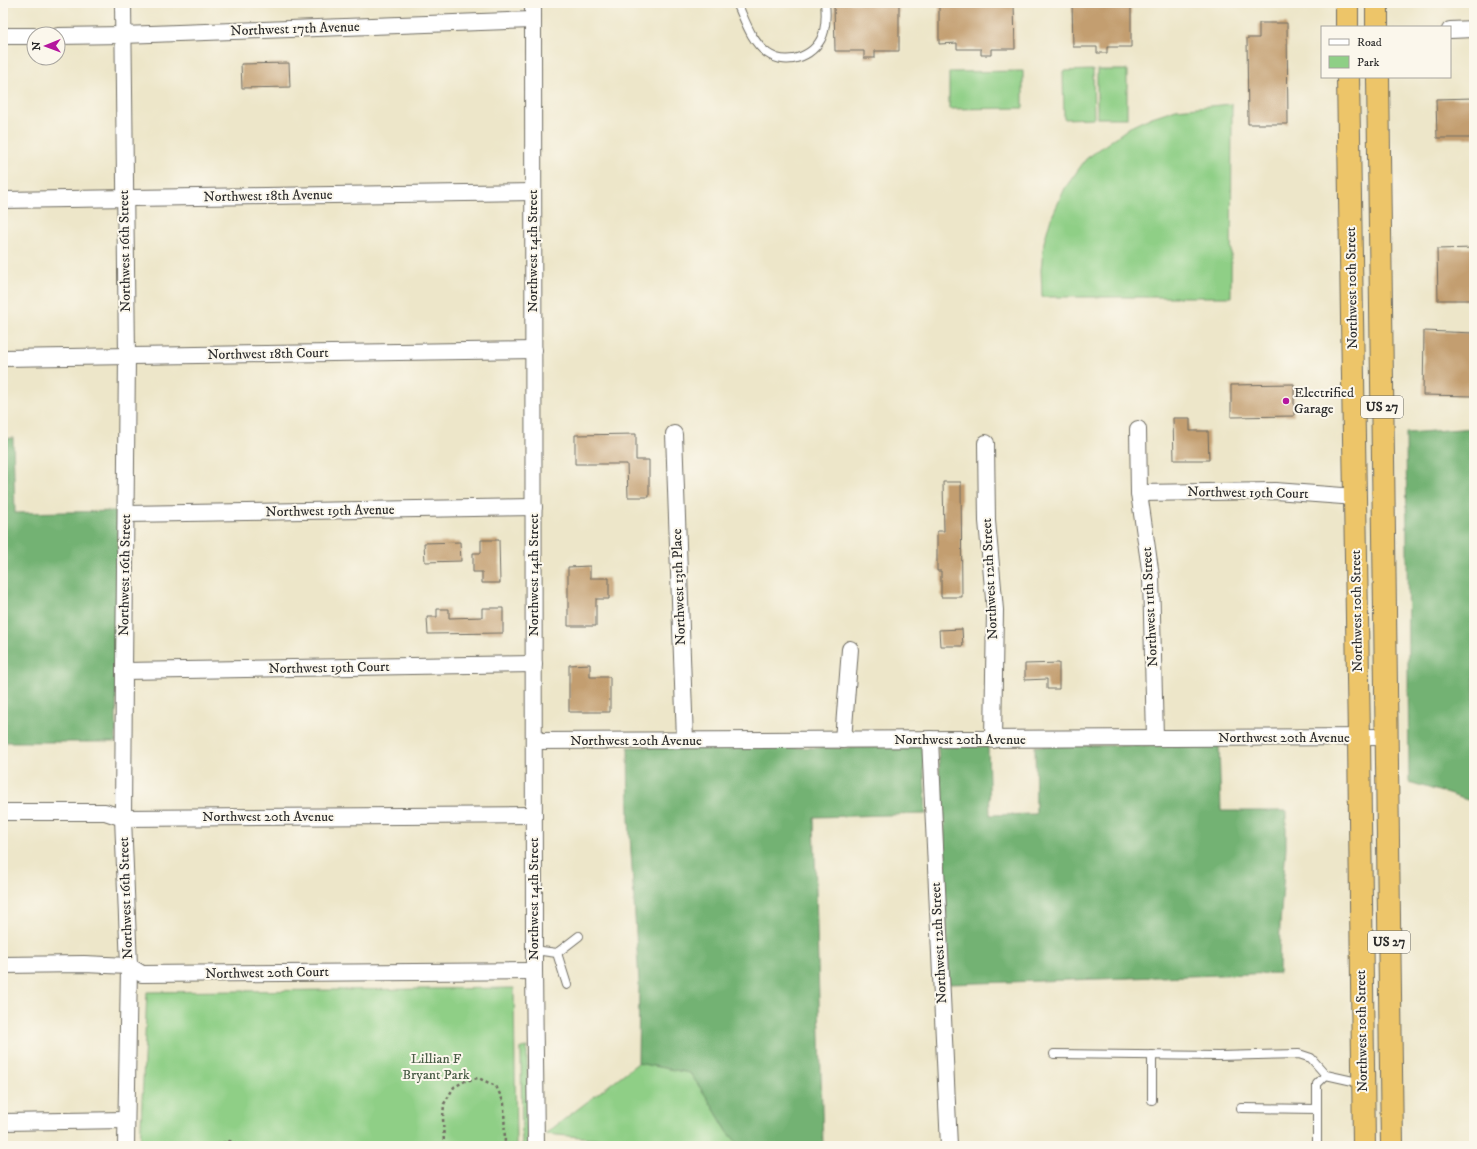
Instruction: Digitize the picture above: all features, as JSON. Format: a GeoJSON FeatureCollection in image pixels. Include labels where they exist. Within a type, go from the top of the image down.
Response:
{"type":"FeatureCollection","features":[{"type":"Feature","properties":{"kind":"highway"},"geometry":{"type":"LineString","coordinates":[[1347,3],[1347,26]]}},
{"type":"Feature","properties":{"kind":"highway"},"geometry":{"type":"LineString","coordinates":[[1376,3],[1377,26]]}},
{"type":"Feature","properties":{"kind":"highway","name":"Northwest 10th Street"},"geometry":{"type":"LineString","coordinates":[[1348,78],[1356,497],[1364,1146]]}},
{"type":"Feature","properties":{"kind":"highway","name":"Northwest 10th Street"},"geometry":{"type":"LineString","coordinates":[[1378,78],[1392,1146]]}},
{"type":"Feature","properties":{"kind":"highway"},"geometry":{"type":"LineString","coordinates":[[1354,422],[1382,421]]}},
{"type":"Feature","properties":{"kind":"highway"},"geometry":{"type":"LineString","coordinates":[[1363,1083],[1374,1090],[1382,1100],[1391,1125]]}},
{"type":"Feature","properties":{"kind":"street","name":"Northwest 16th Street"},"geometry":{"type":"LineString","coordinates":[[123,3],[124,198],[127,356],[123,818],[129,966],[126,1146]]}},
{"type":"Feature","properties":{"kind":"street","name":"Northwest 14th Street"},"geometry":{"type":"LineString","coordinates":[[533,3],[534,971],[536,1146]]}},
{"type":"Feature","properties":{"kind":"street","name":"Northwest 17th Avenue"},"geometry":{"type":"LineString","coordinates":[[66,36],[533,20]]}},
{"type":"Feature","properties":{"kind":"street"},"geometry":{"type":"LineString","coordinates":[[1451,30],[1474,29]]}},
{"type":"Feature","properties":{"kind":"street"},"geometry":{"type":"LineString","coordinates":[[3,36],[26,36]]}},
{"type":"Feature","properties":{"kind":"street","name":"Northwest 18th Avenue"},"geometry":{"type":"LineString","coordinates":[[3,200],[533,192]]}},
{"type":"Feature","properties":{"kind":"street","name":"Northwest 18th Court"},"geometry":{"type":"LineString","coordinates":[[3,358],[534,350]]}},
{"type":"Feature","properties":{"kind":"street","name":"Northwest 11th Street"},"geometry":{"type":"LineString","coordinates":[[1138,429],[1139,493],[1151,576],[1156,738]]}},
{"type":"Feature","properties":{"kind":"street","name":"Northwest 13th Place"},"geometry":{"type":"LineString","coordinates":[[674,434],[685,740]]}},
{"type":"Feature","properties":{"kind":"street","name":"Northwest 12th Street"},"geometry":{"type":"LineString","coordinates":[[986,443],[987,521],[995,610],[993,740]]}},
{"type":"Feature","properties":{"kind":"street","name":"Northwest 19th Court"},"geometry":{"type":"LineString","coordinates":[[1139,493],[1275,491],[1356,497]]}},
{"type":"Feature","properties":{"kind":"street","name":"Northwest 19th Avenue"},"geometry":{"type":"LineString","coordinates":[[126,514],[534,507]]}},
{"type":"Feature","properties":{"kind":"street"},"geometry":{"type":"LineString","coordinates":[[843,740],[850,649]]}},
{"type":"Feature","properties":{"kind":"street","name":"Northwest 19th Court"},"geometry":{"type":"LineString","coordinates":[[124,671],[534,664]]}},
{"type":"Feature","properties":{"kind":"street","name":"Northwest 20th Avenue"},"geometry":{"type":"LineString","coordinates":[[534,741],[1386,737]]}},
{"type":"Feature","properties":{"kind":"street","name":"Northwest 12th Street"},"geometry":{"type":"LineString","coordinates":[[930,739],[949,1146]]}},
{"type":"Feature","properties":{"kind":"street","name":"Northwest 20th Avenue"},"geometry":{"type":"LineString","coordinates":[[3,812],[105,812],[123,818],[534,815]]}},
{"type":"Feature","properties":{"kind":"street","name":"Northwest 20th Court"},"geometry":{"type":"LineString","coordinates":[[3,965],[84,964],[129,966],[142,974],[534,971]]}},
{"type":"Feature","properties":{"kind":"street"},"geometry":{"type":"LineString","coordinates":[[3,1122],[126,1120]]}},
{"type":"Feature","properties":{"kind":"lane"},"geometry":{"type":"LineString","coordinates":[[737,3],[751,34],[759,44],[768,53],[790,60],[800,58],[809,53],[817,44],[824,32],[826,20],[825,3]]}},
{"type":"Feature","properties":{"kind":"lane"},"geometry":{"type":"LineString","coordinates":[[534,950],[557,953],[579,936]]}},
{"type":"Feature","properties":{"kind":"lane"},"geometry":{"type":"LineString","coordinates":[[557,953],[567,985]]}},
{"type":"Feature","properties":{"kind":"lane"},"geometry":{"type":"LineString","coordinates":[[1054,1054],[1218,1056],[1299,1054],[1311,1058],[1326,1075],[1363,1083]]}},
{"type":"Feature","properties":{"kind":"lane"},"geometry":{"type":"LineString","coordinates":[[1152,1056],[1152,1100]]}},
{"type":"Feature","properties":{"kind":"lane"},"geometry":{"type":"LineString","coordinates":[[1317,1146],[1317,1084],[1326,1075]]}},
{"type":"Feature","properties":{"kind":"lane"},"geometry":{"type":"LineString","coordinates":[[1241,1108],[1317,1109]]}},
{"type":"Feature","properties":{"kind":"path"},"geometry":{"type":"LineString","coordinates":[[444,1146],[444,1104],[454,1087],[465,1081],[478,1078],[496,1086],[504,1102],[505,1146]]}},
{"type":"Feature","properties":{"kind":"path"},"geometry":{"type":"LineString","coordinates":[[218,1146],[219,1144],[230,1141],[240,1146]]}},
{"type":"Feature","properties":{"kind":"green space"},"geometry":{"type":"Polygon","coordinates":[[[1093,70],[1094,118],[1064,119],[1063,71],[1093,70]]]}},
{"type":"Feature","properties":{"kind":"green space"},"geometry":{"type":"Polygon","coordinates":[[[1097,70],[1127,70],[1127,118],[1097,118],[1097,70]]]}},
{"type":"Feature","properties":{"kind":"green space"},"geometry":{"type":"Polygon","coordinates":[[[1023,71],[1023,108],[949,109],[949,72],[1023,71]]]}},
{"type":"Feature","properties":{"kind":"green space"},"geometry":{"type":"Polygon","coordinates":[[[1232,104],[1231,297],[1042,297],[1041,270],[1044,242],[1050,221],[1065,188],[1086,159],[1130,127],[1152,117],[1176,109],[1232,104]]]}},
{"type":"Feature","properties":{"kind":"green space"},"geometry":{"type":"Polygon","coordinates":[[[1474,428],[1474,802],[1409,782],[1406,433],[1474,428]]]}},
{"type":"Feature","properties":{"kind":"green space"},"geometry":{"type":"Polygon","coordinates":[[[13,438],[15,513],[118,511],[116,742],[3,742],[3,439],[13,438]]]}},
{"type":"Feature","properties":{"kind":"green space"},"geometry":{"type":"Polygon","coordinates":[[[1219,745],[1221,811],[1286,811],[1286,847],[1280,924],[1279,973],[949,984],[944,814],[942,814],[938,746],[988,747],[990,815],[1036,814],[1035,746],[1219,745]]]}},
{"type":"Feature","properties":{"kind":"green space"},"geometry":{"type":"Polygon","coordinates":[[[923,746],[926,814],[814,817],[823,1146],[740,1146],[727,1131],[690,1073],[638,1063],[639,982],[629,820],[628,747],[850,748],[923,746]]]}},
{"type":"Feature","properties":{"kind":"green space","name":"Lillian F Bryant Park"},"geometry":{"type":"Polygon","coordinates":[[[514,988],[516,1146],[140,1146],[147,992],[514,988]]]}},
{"type":"Feature","properties":{"kind":"green space"},"geometry":{"type":"Polygon","coordinates":[[[527,1047],[528,1146],[522,1146],[521,1048],[527,1047]]]}},
{"type":"Feature","properties":{"kind":"green space"},"geometry":{"type":"Polygon","coordinates":[[[638,1063],[690,1073],[727,1131],[740,1146],[626,1146],[615,1140],[545,1134],[638,1063]]]}},
{"type":"Feature","properties":{"kind":"building"},"geometry":{"type":"Polygon","coordinates":[[[834,3],[899,3],[899,51],[875,51],[875,58],[864,58],[864,51],[835,51],[834,3]]]}},
{"type":"Feature","properties":{"kind":"building"},"geometry":{"type":"Polygon","coordinates":[[[939,3],[1014,3],[1015,49],[991,49],[991,55],[981,55],[981,49],[957,49],[957,43],[939,44],[939,3]]]}},
{"type":"Feature","properties":{"kind":"building"},"geometry":{"type":"Polygon","coordinates":[[[1072,3],[1131,3],[1131,47],[1107,47],[1107,53],[1097,53],[1097,47],[1073,47],[1072,3]]]}},
{"type":"Feature","properties":{"kind":"building"},"geometry":{"type":"Polygon","coordinates":[[[1259,23],[1287,23],[1288,124],[1248,124],[1247,38],[1259,38],[1259,23]]]}},
{"type":"Feature","properties":{"kind":"building"},"geometry":{"type":"Polygon","coordinates":[[[289,63],[290,87],[242,88],[241,64],[289,63]]]}},
{"type":"Feature","properties":{"kind":"building"},"geometry":{"type":"Polygon","coordinates":[[[1474,98],[1474,138],[1437,138],[1436,99],[1474,98]]]}},
{"type":"Feature","properties":{"kind":"building"},"geometry":{"type":"Polygon","coordinates":[[[1474,248],[1474,300],[1438,300],[1437,249],[1474,248]]]}},
{"type":"Feature","properties":{"kind":"building"},"geometry":{"type":"Polygon","coordinates":[[[1424,331],[1474,333],[1474,396],[1423,395],[1424,331]]]}},
{"type":"Feature","properties":{"kind":"building"},"geometry":{"type":"Polygon","coordinates":[[[1294,384],[1294,416],[1231,417],[1231,385],[1294,384]]]}},
{"type":"Feature","properties":{"kind":"building"},"geometry":{"type":"Polygon","coordinates":[[[1173,418],[1190,418],[1190,431],[1208,431],[1209,460],[1174,460],[1173,418]]]}},
{"type":"Feature","properties":{"kind":"building"},"geometry":{"type":"Polygon","coordinates":[[[636,434],[636,460],[649,460],[649,497],[628,497],[627,464],[575,464],[575,435],[636,434]]]}},
{"type":"Feature","properties":{"kind":"building"},"geometry":{"type":"Polygon","coordinates":[[[943,482],[961,482],[962,597],[941,597],[941,571],[937,571],[937,531],[944,531],[943,482]]]}},
{"type":"Feature","properties":{"kind":"building"},"geometry":{"type":"Polygon","coordinates":[[[481,540],[499,540],[500,583],[482,583],[482,572],[473,572],[473,553],[481,553],[481,540]]]}},
{"type":"Feature","properties":{"kind":"building"},"geometry":{"type":"Polygon","coordinates":[[[460,542],[461,561],[425,562],[424,543],[460,542]]]}},
{"type":"Feature","properties":{"kind":"building"},"geometry":{"type":"Polygon","coordinates":[[[590,566],[590,578],[609,578],[609,599],[596,599],[596,626],[568,626],[568,567],[590,566]]]}},
{"type":"Feature","properties":{"kind":"building"},"geometry":{"type":"Polygon","coordinates":[[[482,608],[503,608],[503,633],[428,634],[427,617],[437,617],[437,609],[449,609],[449,618],[482,617],[482,608]]]}},
{"type":"Feature","properties":{"kind":"building"},"geometry":{"type":"Polygon","coordinates":[[[962,629],[963,646],[940,646],[939,630],[962,629]]]}},
{"type":"Feature","properties":{"kind":"building"},"geometry":{"type":"Polygon","coordinates":[[[1059,663],[1059,689],[1047,689],[1047,679],[1025,680],[1025,664],[1059,663]]]}},
{"type":"Feature","properties":{"kind":"building"},"geometry":{"type":"Polygon","coordinates":[[[590,664],[590,677],[610,677],[610,712],[569,712],[569,665],[590,664]]]}},
{"type":"Feature","properties":{"kind":"place","name":"Electrified Garage"},"geometry":{"type":"Point","coordinates":[1286,401]}}]}
